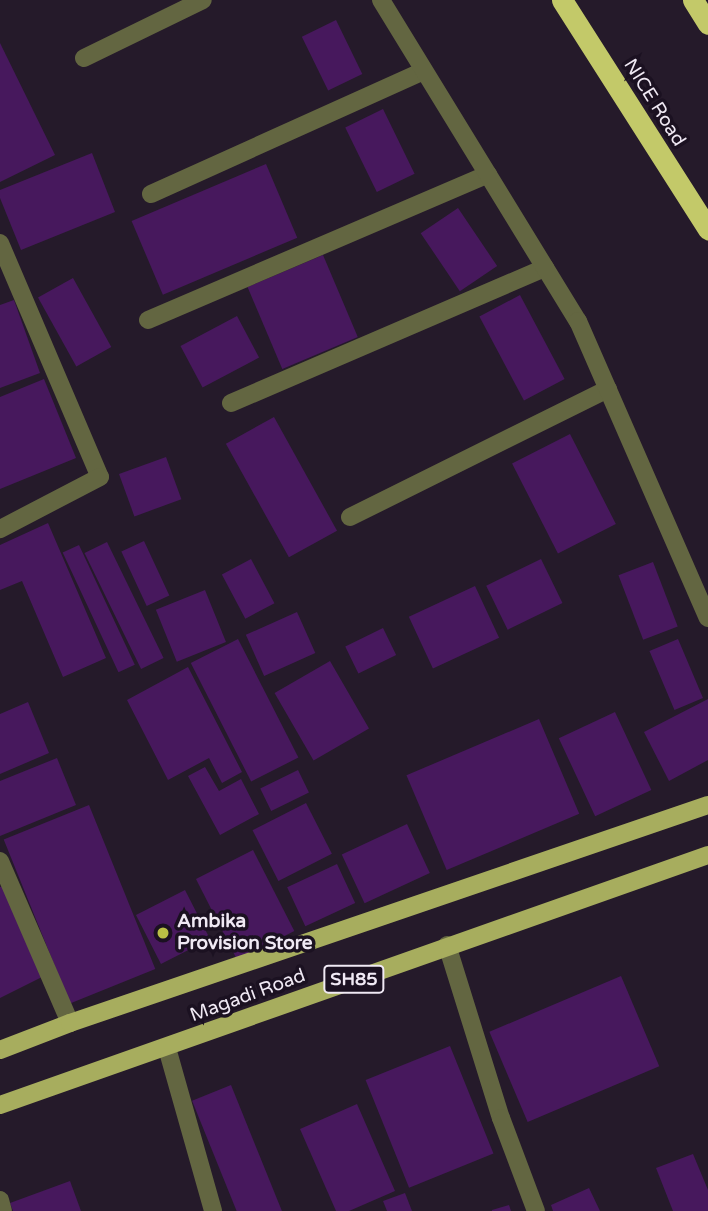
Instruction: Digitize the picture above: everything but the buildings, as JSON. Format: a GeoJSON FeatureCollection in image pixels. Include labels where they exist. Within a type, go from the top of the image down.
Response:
{"type":"FeatureCollection","features":[{"type":"Feature","properties":{"kind":"highway","name":"NICE Road"},"geometry":{"type":"LineString","coordinates":[[562,0],[708,229]]}},
{"type":"Feature","properties":{"kind":"highway"},"geometry":{"type":"LineString","coordinates":[[693,0],[708,24]]}},
{"type":"Feature","properties":{"kind":"main road","name":"Magadi Road"},"geometry":{"type":"LineString","coordinates":[[0,1050],[70,1023],[708,805]]}},
{"type":"Feature","properties":{"kind":"main road","name":"Magadi Road"},"geometry":{"type":"LineString","coordinates":[[0,1105],[708,855]]}},
{"type":"Feature","properties":{"kind":"street"},"geometry":{"type":"LineString","coordinates":[[84,58],[203,0]]}},
{"type":"Feature","properties":{"kind":"street"},"geometry":{"type":"LineString","coordinates":[[381,0],[578,321],[708,618]]}},
{"type":"Feature","properties":{"kind":"street"},"geometry":{"type":"LineString","coordinates":[[151,194],[424,71]]}},
{"type":"Feature","properties":{"kind":"street"},"geometry":{"type":"LineString","coordinates":[[148,320],[488,174]]}},
{"type":"Feature","properties":{"kind":"street"},"geometry":{"type":"LineString","coordinates":[[0,243],[100,477],[0,528]]}},
{"type":"Feature","properties":{"kind":"street"},"geometry":{"type":"LineString","coordinates":[[231,403],[545,268]]}},
{"type":"Feature","properties":{"kind":"street"},"geometry":{"type":"LineString","coordinates":[[350,517],[608,389]]}},
{"type":"Feature","properties":{"kind":"street"},"geometry":{"type":"LineString","coordinates":[[0,861],[70,1023]]}},
{"type":"Feature","properties":{"kind":"street"},"geometry":{"type":"LineString","coordinates":[[447,945],[501,1118],[536,1211]]}},
{"type":"Feature","properties":{"kind":"street"},"geometry":{"type":"LineString","coordinates":[[167,1048],[212,1211]]}},
{"type":"Feature","properties":{"kind":"street"},"geometry":{"type":"LineString","coordinates":[[0,1200],[3,1211]]}},
{"type":"Feature","properties":{"kind":"place","name":"Ambika Provision Store"},"geometry":{"type":"Point","coordinates":[163,933]}}]}
